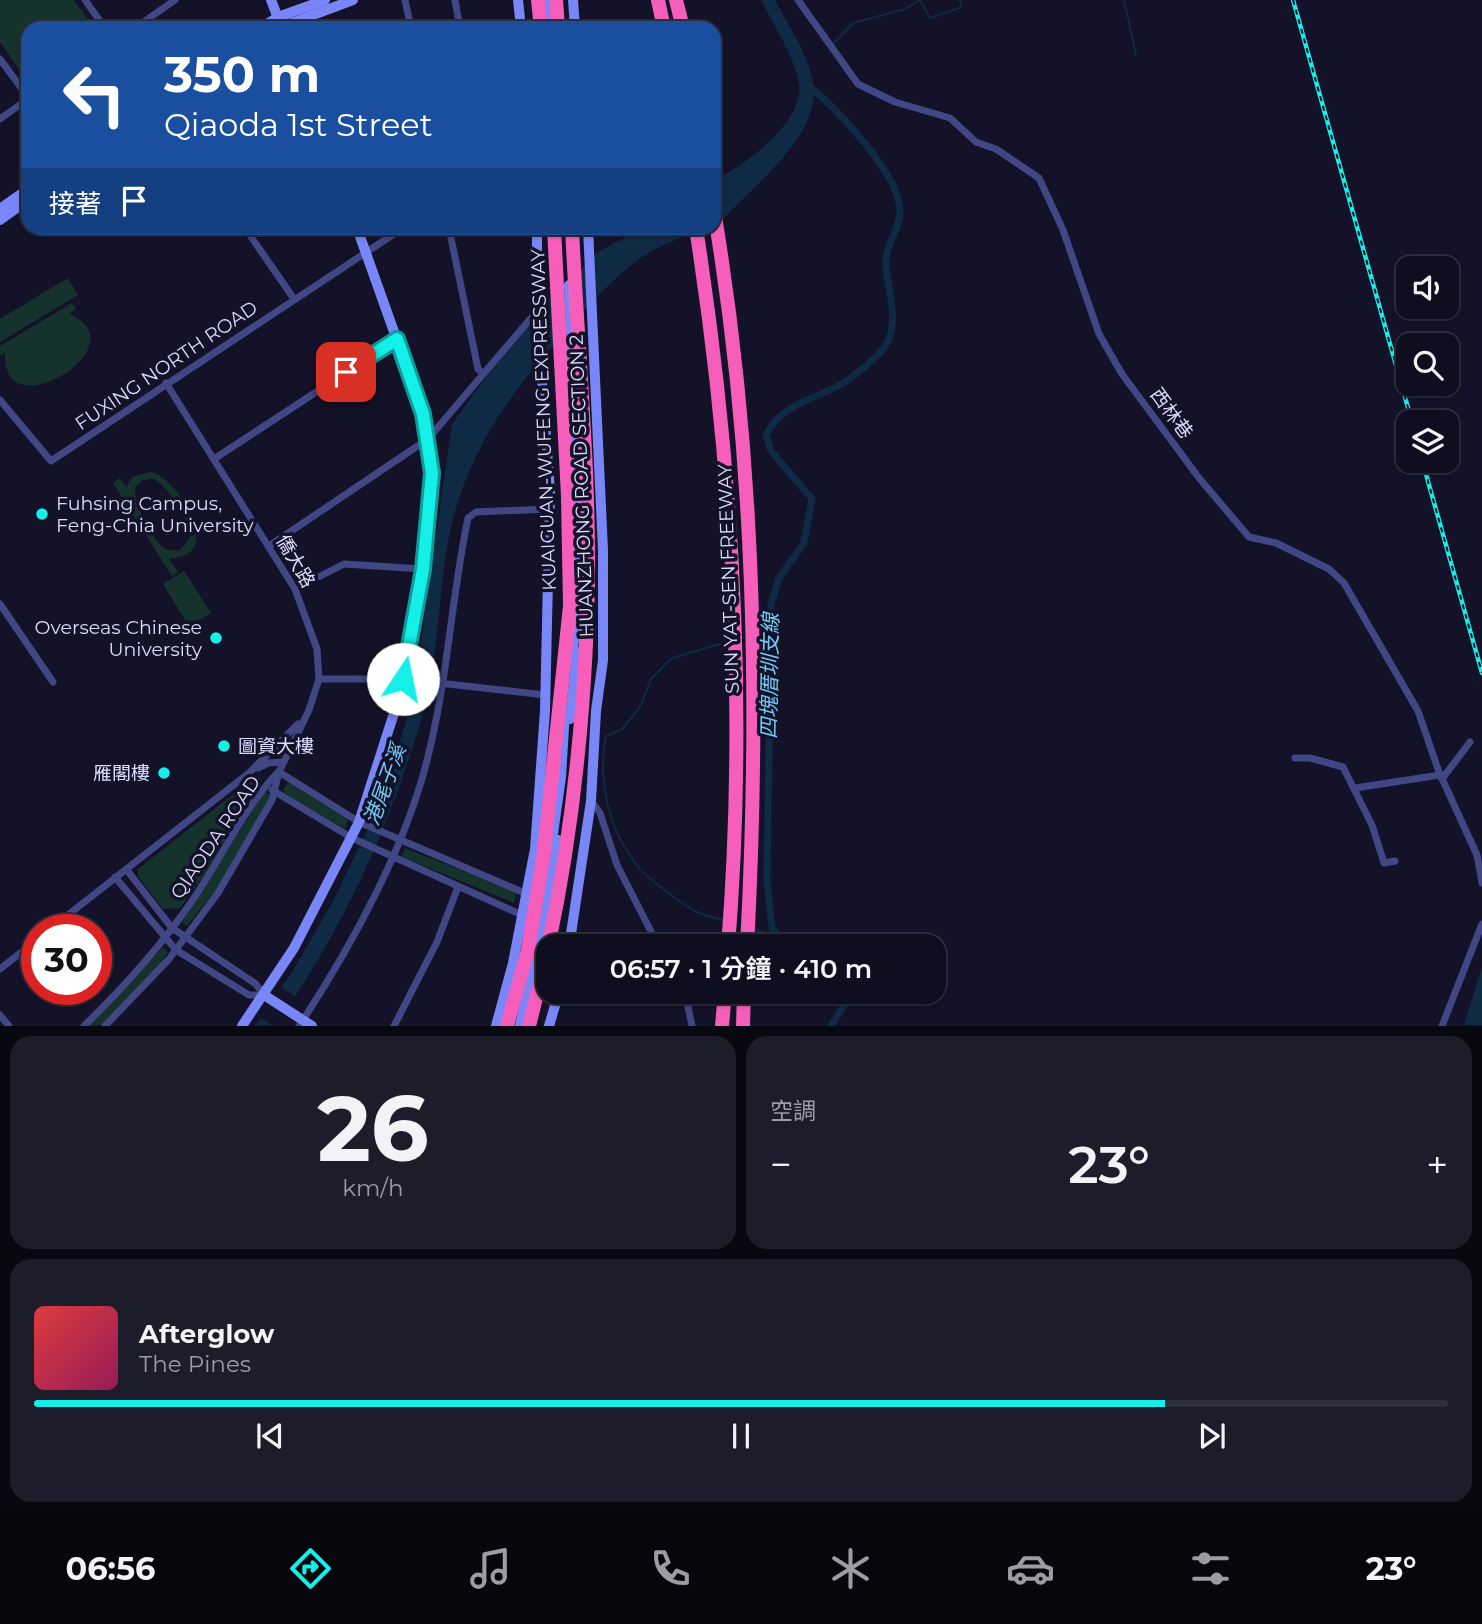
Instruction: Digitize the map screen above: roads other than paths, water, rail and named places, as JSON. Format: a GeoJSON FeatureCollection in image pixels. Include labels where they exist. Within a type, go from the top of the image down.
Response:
{"type":"FeatureCollection","features":[{"type":"Feature","properties":{"kind":"highway"},"geometry":{"type":"LineString","coordinates":[[542,21],[543,0]]}},
{"type":"Feature","properties":{"kind":"highway"},"geometry":{"type":"LineString","coordinates":[[556,0],[558,21]]}},
{"type":"Feature","properties":{"kind":"highway"},"geometry":{"type":"LineString","coordinates":[[658,0],[662,21]]}},
{"type":"Feature","properties":{"kind":"highway"},"geometry":{"type":"LineString","coordinates":[[676,0],[681,21]]}},
{"type":"Feature","properties":{"kind":"highway","name":"KUAIGUAN-WUFENG EXPRESSWAY"},"geometry":{"type":"LineString","coordinates":[[507,1026],[528,950],[544,852],[570,606],[568,496],[554,235]]}},
{"type":"Feature","properties":{"kind":"highway","name":"KUAIGUAN-WUFENG EXPRESSWAY"},"geometry":{"type":"LineString","coordinates":[[551,934],[568,845],[587,618],[587,546],[572,235]]}},
{"type":"Feature","properties":{"kind":"highway","name":"SUN YAT-SEN FREEWAY"},"geometry":{"type":"LineString","coordinates":[[697,235],[716,380],[734,570],[738,681],[730,934]]}},
{"type":"Feature","properties":{"kind":"highway","name":"SUN YAT-SEN FREEWAY"},"geometry":{"type":"LineString","coordinates":[[718,235],[736,382],[754,638],[752,849],[748,934]]}},
{"type":"Feature","properties":{"kind":"highway","name":"KUAIGUAN-WUFENG EXPRESSWAY"},"geometry":{"type":"LineString","coordinates":[[528,1024],[536,994]]}},
{"type":"Feature","properties":{"kind":"highway"},"geometry":{"type":"LineString","coordinates":[[722,1026],[724,1004]]}},
{"type":"Feature","properties":{"kind":"highway"},"geometry":{"type":"LineString","coordinates":[[743,1026],[744,1004]]}},
{"type":"Feature","properties":{"kind":"street"},"geometry":{"type":"LineString","coordinates":[[85,0],[100,21]]}},
{"type":"Feature","properties":{"kind":"street"},"geometry":{"type":"LineString","coordinates":[[145,21],[175,0]]}},
{"type":"Feature","properties":{"kind":"street"},"geometry":{"type":"LineString","coordinates":[[271,0],[279,21]]}},
{"type":"Feature","properties":{"kind":"street"},"geometry":{"type":"LineString","coordinates":[[287,21],[325,0]]}},
{"type":"Feature","properties":{"kind":"street"},"geometry":{"type":"LineString","coordinates":[[292,21],[353,0]]}},
{"type":"Feature","properties":{"kind":"street"},"geometry":{"type":"LineString","coordinates":[[405,0],[410,21]]}},
{"type":"Feature","properties":{"kind":"street"},"geometry":{"type":"LineString","coordinates":[[456,0],[459,21]]}},
{"type":"Feature","properties":{"kind":"street"},"geometry":{"type":"LineString","coordinates":[[518,0],[520,21]]}},
{"type":"Feature","properties":{"kind":"street"},"geometry":{"type":"LineString","coordinates":[[543,0],[548,21]]}},
{"type":"Feature","properties":{"kind":"street"},"geometry":{"type":"LineString","coordinates":[[573,0],[574,21]]}},
{"type":"Feature","properties":{"kind":"street","name":"西林巷"},"geometry":{"type":"LineString","coordinates":[[798,0],[858,85],[895,102],[950,118],[976,142],[996,149],[1039,178],[1063,230],[1096,327],[1122,374],[1199,478],[1249,537],[1276,543],[1339,577],[1414,702],[1441,777],[1476,855],[1482,883]]}},
{"type":"Feature","properties":{"kind":"street"},"geometry":{"type":"LineString","coordinates":[[0,58],[21,88]]}},
{"type":"Feature","properties":{"kind":"street"},"geometry":{"type":"LineString","coordinates":[[0,118],[21,103]]}},
{"type":"Feature","properties":{"kind":"street"},"geometry":{"type":"LineString","coordinates":[[0,209],[21,194]]}},
{"type":"Feature","properties":{"kind":"street"},"geometry":{"type":"LineString","coordinates":[[0,220],[21,205]]}},
{"type":"Feature","properties":{"kind":"street"},"geometry":{"type":"LineString","coordinates":[[250,235],[295,299]]}},
{"type":"Feature","properties":{"kind":"street"},"geometry":{"type":"LineString","coordinates":[[242,1026],[301,936],[359,822],[405,679],[423,569],[431,491],[428,439],[423,414],[359,235]]}},
{"type":"Feature","properties":{"kind":"street","name":"FUXING NORTH ROAD"},"geometry":{"type":"LineString","coordinates":[[0,400],[51,461],[392,235]]}},
{"type":"Feature","properties":{"kind":"street"},"geometry":{"type":"LineString","coordinates":[[450,235],[478,369],[483,373]]}},
{"type":"Feature","properties":{"kind":"street"},"geometry":{"type":"LineString","coordinates":[[269,545],[428,439],[537,310],[537,235]]}},
{"type":"Feature","properties":{"kind":"street"},"geometry":{"type":"LineString","coordinates":[[563,235],[566,283]]}},
{"type":"Feature","properties":{"kind":"street","name":"HUANZHONG ROAD SECTION 2"},"geometry":{"type":"LineString","coordinates":[[571,934],[591,801],[596,711],[603,660],[605,600],[588,235]]}},
{"type":"Feature","properties":{"kind":"street","name":"HUANZHONG ROAD SECTION 2"},"geometry":{"type":"LineString","coordinates":[[528,1024],[558,844],[580,632],[581,546],[566,283]]}},
{"type":"Feature","properties":{"kind":"street","name":"HUANZHONG ROAD SECTION 2"},"geometry":{"type":"LineString","coordinates":[[514,1026],[544,895],[561,776],[567,682],[577,621],[566,283]]}},
{"type":"Feature","properties":{"kind":"street","name":"HUANZHONG ROAD SECTION 2"},"geometry":{"type":"LineString","coordinates":[[496,1026],[535,849],[545,695],[551,585],[550,509],[537,310]]}},
{"type":"Feature","properties":{"kind":"street"},"geometry":{"type":"LineString","coordinates":[[214,458],[397,339]]}},
{"type":"Feature","properties":{"kind":"street","name":"僑大路"},"geometry":{"type":"LineString","coordinates":[[166,383],[295,589],[317,649],[319,679],[309,710],[279,772]]}},
{"type":"Feature","properties":{"kind":"street"},"geometry":{"type":"LineString","coordinates":[[126,869],[172,929],[256,984],[264,995],[302,1021],[339,964],[391,856],[430,749],[447,634],[470,515],[477,512],[550,509]]}},
{"type":"Feature","properties":{"kind":"street"},"geometry":{"type":"LineString","coordinates":[[295,589],[335,567],[353,563],[423,569]]}},
{"type":"Feature","properties":{"kind":"street"},"geometry":{"type":"LineString","coordinates":[[0,604],[53,682]]}},
{"type":"Feature","properties":{"kind":"street"},"geometry":{"type":"LineString","coordinates":[[319,679],[405,679],[545,695]]}},
{"type":"Feature","properties":{"kind":"street"},"geometry":{"type":"LineString","coordinates":[[69,914],[249,773],[294,730],[309,710]]}},
{"type":"Feature","properties":{"kind":"street"},"geometry":{"type":"LineString","coordinates":[[1355,788],[1441,777],[1470,742]]}},
{"type":"Feature","properties":{"kind":"street"},"geometry":{"type":"LineString","coordinates":[[1295,758],[1339,765],[1355,788],[1372,825],[1384,863],[1395,861]]}},
{"type":"Feature","properties":{"kind":"street"},"geometry":{"type":"LineString","coordinates":[[249,773],[268,763],[282,762]]}},
{"type":"Feature","properties":{"kind":"street"},"geometry":{"type":"LineString","coordinates":[[279,772],[359,822],[398,841],[527,894]]}},
{"type":"Feature","properties":{"kind":"street","name":"QIAODA ROAD"},"geometry":{"type":"LineString","coordinates":[[84,1026],[172,929],[265,786],[279,772]]}},
{"type":"Feature","properties":{"kind":"street","name":"QIAODA ROAD"},"geometry":{"type":"LineString","coordinates":[[105,1026],[142,990],[185,939],[246,849],[274,791],[279,772]]}},
{"type":"Feature","properties":{"kind":"street"},"geometry":{"type":"LineString","coordinates":[[265,786],[352,838],[522,915]]}},
{"type":"Feature","properties":{"kind":"street"},"geometry":{"type":"LineString","coordinates":[[591,801],[600,813],[617,865],[652,934]]}},
{"type":"Feature","properties":{"kind":"street"},"geometry":{"type":"LineString","coordinates":[[115,877],[164,939],[176,950],[249,995],[264,995]]}},
{"type":"Feature","properties":{"kind":"street"},"geometry":{"type":"LineString","coordinates":[[394,1026],[422,976],[458,887]]}},
{"type":"Feature","properties":{"kind":"street"},"geometry":{"type":"LineString","coordinates":[[1442,1026],[1482,924]]}},
{"type":"Feature","properties":{"kind":"street"},"geometry":{"type":"LineString","coordinates":[[0,970],[21,953]]}},
{"type":"Feature","properties":{"kind":"street"},"geometry":{"type":"LineString","coordinates":[[549,1026],[555,1004]]}},
{"type":"Feature","properties":{"kind":"street"},"geometry":{"type":"LineString","coordinates":[[687,1004],[692,1026]]}},
{"type":"Feature","properties":{"kind":"street"},"geometry":{"type":"LineString","coordinates":[[0,1015],[9,1026]]}},
{"type":"Feature","properties":{"kind":"water"},"geometry":{"type":"Polygon","coordinates":[[[761,0],[775,0],[807,61],[813,83],[813,102],[807,120],[784,156],[721,219],[721,177],[741,165],[770,141],[783,127],[798,98],[799,84],[783,41],[761,0]]]}},
{"type":"Feature","properties":{"kind":"water","name":"港尾子溪"},"geometry":{"type":"Polygon","coordinates":[[[630,235],[688,235],[649,253],[614,280],[534,367],[486,437],[462,490],[453,519],[428,692],[395,798],[362,877],[300,989],[276,1025],[255,1026],[291,974],[333,901],[373,818],[399,744],[413,698],[452,424],[522,327],[598,252],[630,235]]]}},
{"type":"Feature","properties":{"kind":"water"},"geometry":{"type":"Polygon","coordinates":[[[1482,967],[1482,1025],[1464,1025],[1482,967]]]}},
{"type":"Feature","properties":{"kind":"waterway"},"geometry":{"type":"LineString","coordinates":[[834,43],[853,23],[905,9],[920,0]]}},
{"type":"Feature","properties":{"kind":"waterway"},"geometry":{"type":"LineString","coordinates":[[921,2],[930,18],[961,7],[960,0]]}},
{"type":"Feature","properties":{"kind":"waterway"},"geometry":{"type":"LineString","coordinates":[[1124,0],[1136,55]]}},
{"type":"Feature","properties":{"kind":"waterway","name":"四塊厝圳支線"},"geometry":{"type":"LineString","coordinates":[[777,934],[772,928],[767,881],[771,604],[779,578],[804,543],[812,499],[771,451],[766,435],[779,417],[788,410],[845,382],[886,346],[892,325],[892,313],[886,261],[900,212],[890,180],[878,161],[849,125],[807,84]]}},
{"type":"Feature","properties":{"kind":"waterway"},"geometry":{"type":"LineString","coordinates":[[760,640],[770,640]]}},
{"type":"Feature","properties":{"kind":"waterway"},"geometry":{"type":"LineString","coordinates":[[724,920],[691,909],[637,865],[619,837],[613,821],[604,787],[603,770],[606,736],[621,730],[640,707],[651,679],[672,658],[730,641]]}},
{"type":"Feature","properties":{"kind":"waterway"},"geometry":{"type":"LineString","coordinates":[[756,930],[768,934]]}},
{"type":"Feature","properties":{"kind":"waterway","name":"四塊厝圳支線"},"geometry":{"type":"LineString","coordinates":[[831,1026],[845,1004]]}},
{"type":"Feature","properties":{"kind":"railway"},"geometry":{"type":"LineString","coordinates":[[1293,0],[1409,410]]}},
{"type":"Feature","properties":{"kind":"railway"},"geometry":{"type":"LineString","coordinates":[[1426,473],[1482,673]]}},
{"type":"Feature","properties":{"kind":"place","name":"Fuhsing Campus, Feng-Chia University"},"geometry":{"type":"Point","coordinates":[42,514]}},
{"type":"Feature","properties":{"kind":"place","name":"Overseas Chinese University"},"geometry":{"type":"Point","coordinates":[216,638]}},
{"type":"Feature","properties":{"kind":"place","name":"圖資大樓"},"geometry":{"type":"Point","coordinates":[224,746]}},
{"type":"Feature","properties":{"kind":"place","name":"雁閣樓"},"geometry":{"type":"Point","coordinates":[164,773]}}]}
